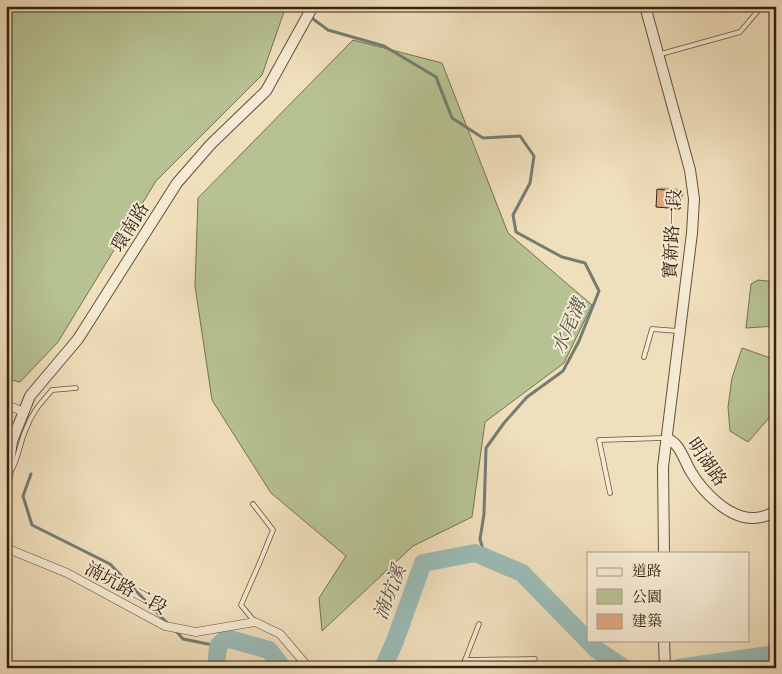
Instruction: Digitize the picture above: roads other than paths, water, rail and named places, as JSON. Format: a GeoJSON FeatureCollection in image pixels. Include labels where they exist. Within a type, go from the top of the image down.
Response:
{"type":"FeatureCollection","features":[{"type":"Feature","properties":{"kind":"street","name":"環南路"},"geometry":{"type":"LineString","coordinates":[[7,481],[12,441],[30,396],[78,340],[177,183],[211,144],[266,91],[313,6]]}},
{"type":"Feature","properties":{"kind":"street","name":"寶新路一段"},"geometry":{"type":"LineString","coordinates":[[645,6],[690,170],[694,199],[692,233],[663,467],[664,552]]}},
{"type":"Feature","properties":{"kind":"street"},"geometry":{"type":"LineString","coordinates":[[6,404],[23,412]]}},
{"type":"Feature","properties":{"kind":"street","name":"明湖路"},"geometry":{"type":"LineString","coordinates":[[667,438],[676,445],[691,474],[712,499],[729,511],[754,518],[776,511]]}},
{"type":"Feature","properties":{"kind":"street","name":"湳坑路二段"},"geometry":{"type":"LineString","coordinates":[[6,548],[67,573],[165,626],[196,632],[255,622]]}},
{"type":"Feature","properties":{"kind":"street"},"geometry":{"type":"LineString","coordinates":[[255,622],[280,634],[309,668]]}},
{"type":"Feature","properties":{"kind":"street"},"geometry":{"type":"LineString","coordinates":[[664,642],[665,668]]}},
{"type":"Feature","properties":{"kind":"lane"},"geometry":{"type":"LineString","coordinates":[[658,55],[740,32],[762,6]]}},
{"type":"Feature","properties":{"kind":"lane"},"geometry":{"type":"LineString","coordinates":[[644,357],[652,329],[680,331]]}},
{"type":"Feature","properties":{"kind":"lane"},"geometry":{"type":"LineString","coordinates":[[7,481],[17,460],[26,429],[37,407],[52,390],[76,388]]}},
{"type":"Feature","properties":{"kind":"lane"},"geometry":{"type":"LineString","coordinates":[[610,493],[599,440],[667,438]]}},
{"type":"Feature","properties":{"kind":"lane"},"geometry":{"type":"LineString","coordinates":[[253,504],[273,530],[241,605],[255,622]]}},
{"type":"Feature","properties":{"kind":"lane"},"geometry":{"type":"LineString","coordinates":[[462,668],[479,624]]}},
{"type":"Feature","properties":{"kind":"lane"},"geometry":{"type":"LineString","coordinates":[[465,660],[535,659]]}},
{"type":"Feature","properties":{"kind":"waterway","name":"水尾溝"},"geometry":{"type":"LineString","coordinates":[[297,6],[328,30],[384,46],[436,77],[452,118],[483,138],[520,136],[534,156],[530,183],[513,215],[516,232],[562,257],[585,263],[599,291],[579,341],[563,371],[527,397],[504,423],[486,448],[484,514],[480,539],[485,557]]}},
{"type":"Feature","properties":{"kind":"waterway"},"geometry":{"type":"LineString","coordinates":[[31,474],[23,496],[32,525],[110,564],[170,626]]}},
{"type":"Feature","properties":{"kind":"waterway","name":"水尾溝"},"geometry":{"type":"LineString","coordinates":[[383,668],[395,641],[423,563],[475,553],[522,573],[587,640]]}},
{"type":"Feature","properties":{"kind":"waterway"},"geometry":{"type":"LineString","coordinates":[[175,630],[183,639],[218,646]]}},
{"type":"Feature","properties":{"kind":"waterway","name":"湳坑溪"},"geometry":{"type":"LineString","coordinates":[[216,668],[218,646],[226,638],[269,650],[283,668]]}},
{"type":"Feature","properties":{"kind":"waterway","name":"水尾溝"},"geometry":{"type":"LineString","coordinates":[[589,642],[597,650],[624,668]]}},
{"type":"Feature","properties":{"kind":"waterway","name":"湳坑溪"},"geometry":{"type":"LineString","coordinates":[[678,668],[776,654]]}}]}
